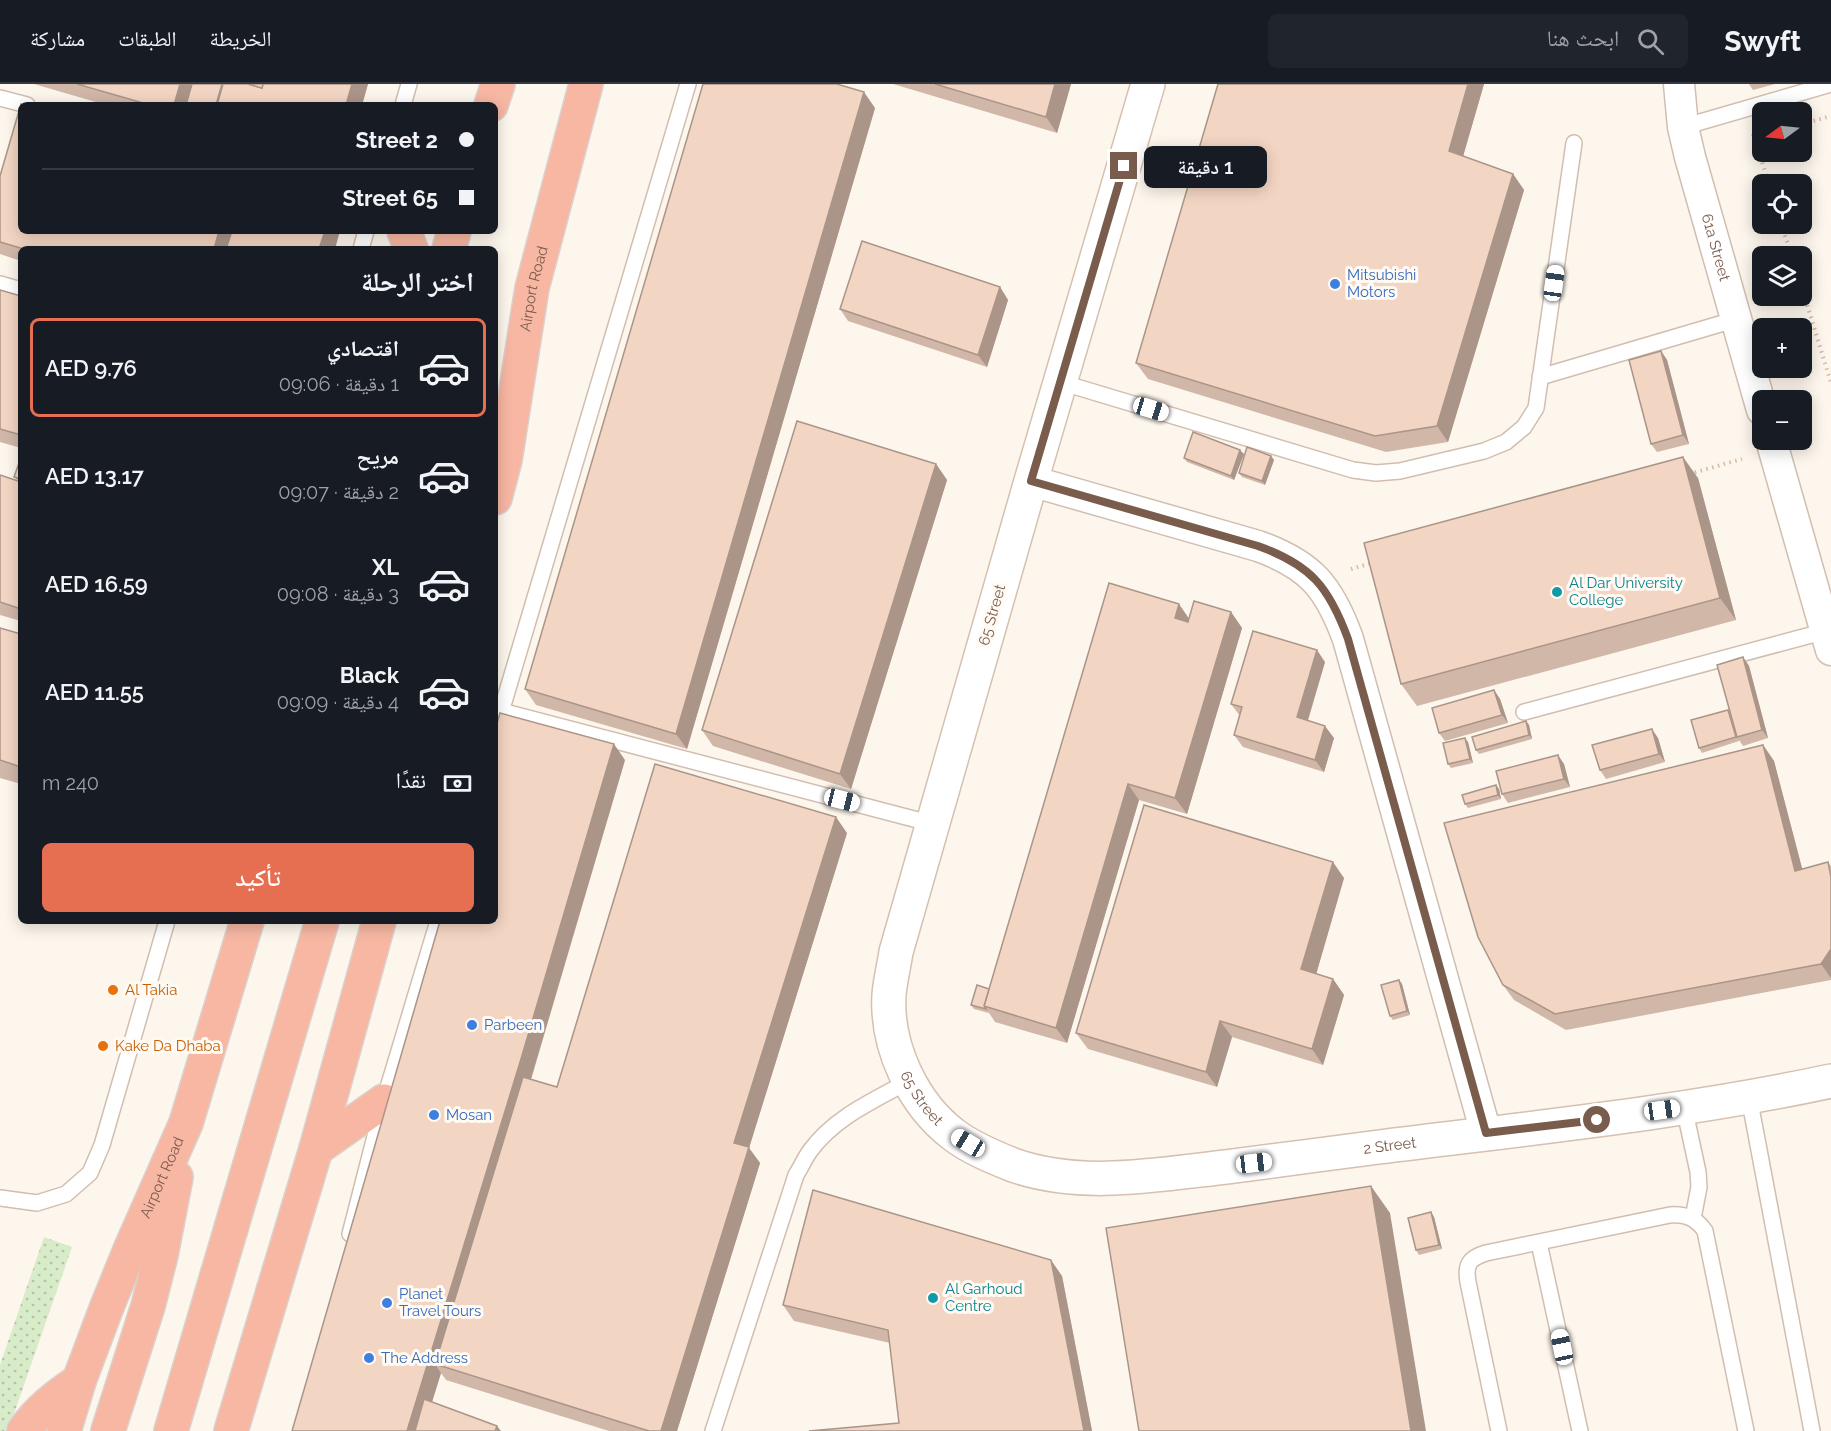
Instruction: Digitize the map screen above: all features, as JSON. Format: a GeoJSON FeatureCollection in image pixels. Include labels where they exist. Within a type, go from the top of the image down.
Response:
{"type":"FeatureCollection","features":[{"type":"Feature","properties":{"kind":"highway"},"geometry":{"type":"LineString","coordinates":[[492,102],[498,84]]}},
{"type":"Feature","properties":{"kind":"highway","name":"Airport Road"},"geometry":{"type":"LineString","coordinates":[[498,487],[505,460],[532,288],[586,84]]}},
{"type":"Feature","properties":{"kind":"highway"},"geometry":{"type":"LineString","coordinates":[[498,378],[523,338]]}},
{"type":"Feature","properties":{"kind":"highway","name":"Airport Road"},"geometry":{"type":"LineString","coordinates":[[64,1431],[79,1381],[130,1250],[186,1122],[246,924]]}},
{"type":"Feature","properties":{"kind":"highway"},"geometry":{"type":"LineString","coordinates":[[171,1431],[321,924]]}},
{"type":"Feature","properties":{"kind":"highway"},"geometry":{"type":"LineString","coordinates":[[231,1431],[316,1149],[378,924]]}},
{"type":"Feature","properties":{"kind":"highway"},"geometry":{"type":"LineString","coordinates":[[316,1149],[384,1101]]}},
{"type":"Feature","properties":{"kind":"highway"},"geometry":{"type":"LineString","coordinates":[[108,1431],[148,1305],[161,1255],[186,1122]]}},
{"type":"Feature","properties":{"kind":"highway"},"geometry":{"type":"LineString","coordinates":[[24,1431],[53,1399],[79,1381]]}},
{"type":"Feature","properties":{"kind":"highway"},"geometry":{"type":"LineString","coordinates":[[241,1396],[243,1431]]}},
{"type":"Feature","properties":{"kind":"street","name":"65 Street"},"geometry":{"type":"LineString","coordinates":[[954,1135],[929,1110],[909,1082],[892,1040],[889,996],[896,952],[1148,84]]}},
{"type":"Feature","properties":{"kind":"street","name":"61a Street"},"geometry":{"type":"LineString","coordinates":[[1679,84],[1683,127],[1690,157],[1757,390]]}},
{"type":"Feature","properties":{"kind":"street"},"geometry":{"type":"LineString","coordinates":[[1775,450],[1819,565],[1828,640]]}},
{"type":"Feature","properties":{"kind":"street"},"geometry":{"type":"LineString","coordinates":[[1031,481],[1279,554],[1299,564],[1316,579],[1330,597],[1348,639],[1486,1133]]}},
{"type":"Feature","properties":{"kind":"street","name":"2 Street"},"geometry":{"type":"LineString","coordinates":[[954,1135],[983,1152],[1014,1165],[1046,1174],[1080,1178],[1113,1178],[1189,1171],[1576,1123],[1749,1097],[1831,1081]]}},
{"type":"Feature","properties":{"kind":"lane"},"geometry":{"type":"LineString","coordinates":[[404,102],[409,84]]}},
{"type":"Feature","properties":{"kind":"lane"},"geometry":{"type":"LineString","coordinates":[[498,722],[688,84]]}},
{"type":"Feature","properties":{"kind":"lane"},"geometry":{"type":"LineString","coordinates":[[1683,127],[1831,84]]}},
{"type":"Feature","properties":{"kind":"lane"},"geometry":{"type":"LineString","coordinates":[[0,98],[18,103]]}},
{"type":"Feature","properties":{"kind":"lane"},"geometry":{"type":"LineString","coordinates":[[1060,382],[1353,470],[1400,471],[1484,451],[1506,442],[1524,427],[1536,408],[1574,143]]}},
{"type":"Feature","properties":{"kind":"lane"},"geometry":{"type":"LineString","coordinates":[[0,284],[18,289]]}},
{"type":"Feature","properties":{"kind":"lane"},"geometry":{"type":"LineString","coordinates":[[1540,377],[1737,319]]}},
{"type":"Feature","properties":{"kind":"lane"},"geometry":{"type":"LineString","coordinates":[[1524,712],[1828,640]]}},
{"type":"Feature","properties":{"kind":"lane"},"geometry":{"type":"LineString","coordinates":[[501,711],[933,824]]}},
{"type":"Feature","properties":{"kind":"lane"},"geometry":{"type":"LineString","coordinates":[[0,1198],[37,1203],[66,1194],[90,1173],[102,1144],[166,924]]}},
{"type":"Feature","properties":{"kind":"lane"},"geometry":{"type":"LineString","coordinates":[[346,1249],[384,1101],[437,924]]}},
{"type":"Feature","properties":{"kind":"lane"},"geometry":{"type":"LineString","coordinates":[[713,1431],[796,1175],[809,1152],[827,1132],[848,1115],[909,1082]]}},
{"type":"Feature","properties":{"kind":"lane"},"geometry":{"type":"LineString","coordinates":[[1749,1097],[1812,1431]]}},
{"type":"Feature","properties":{"kind":"lane"},"geometry":{"type":"LineString","coordinates":[[1684,1107],[1698,1172],[1699,1187],[1693,1218]]}},
{"type":"Feature","properties":{"kind":"lane"},"geometry":{"type":"LineString","coordinates":[[1499,1431],[1466,1272],[1470,1263],[1476,1256],[1682,1214],[1693,1218],[1705,1231],[1746,1431]]}},
{"type":"Feature","properties":{"kind":"lane"},"geometry":{"type":"LineString","coordinates":[[1539,1243],[1580,1431]]}},
{"type":"Feature","properties":{"kind":"path"},"geometry":{"type":"LineString","coordinates":[[1745,109],[1752,131]]}},
{"type":"Feature","properties":{"kind":"path"},"geometry":{"type":"LineString","coordinates":[[1812,121],[1831,116]]}},
{"type":"Feature","properties":{"kind":"path"},"geometry":{"type":"LineString","coordinates":[[1808,306],[1831,382]]}},
{"type":"Feature","properties":{"kind":"path"},"geometry":{"type":"LineString","coordinates":[[1682,476],[1758,450]]}},
{"type":"Feature","properties":{"kind":"path"},"geometry":{"type":"LineString","coordinates":[[1316,579],[1373,563]]}},
{"type":"Feature","properties":{"kind":"green space"},"geometry":{"type":"Polygon","coordinates":[[[44,1237],[72,1247],[8,1431],[0,1431],[0,1365],[44,1237]]]}},
{"type":"Feature","properties":{"kind":"building"},"geometry":{"type":"Polygon","coordinates":[[[77,84],[180,84],[175,102],[140,102],[77,84]]]}},
{"type":"Feature","properties":{"kind":"building"},"geometry":{"type":"Polygon","coordinates":[[[192,84],[222,84],[217,102],[187,102],[192,84]]]}},
{"type":"Feature","properties":{"kind":"building"},"geometry":{"type":"Polygon","coordinates":[[[223,84],[248,84],[262,88],[263,84],[352,84],[347,102],[218,102],[223,84]]]}},
{"type":"Feature","properties":{"kind":"building"},"geometry":{"type":"Polygon","coordinates":[[[248,84],[263,84],[262,88],[248,84]]]}},
{"type":"Feature","properties":{"kind":"building"},"geometry":{"type":"Polygon","coordinates":[[[703,84],[837,84],[864,92],[676,734],[525,689],[703,84]]]}},
{"type":"Feature","properties":{"kind":"building"},"geometry":{"type":"Polygon","coordinates":[[[935,84],[1055,84],[1046,117],[935,84]]]}},
{"type":"Feature","properties":{"kind":"building","name":"Mitsubishi Motors"},"geometry":{"type":"Polygon","coordinates":[[[1218,84],[1468,84],[1449,151],[1513,174],[1437,426],[1375,436],[1136,363],[1218,84]]]}},
{"type":"Feature","properties":{"kind":"building"},"geometry":{"type":"Polygon","coordinates":[[[18,114],[18,234],[218,234],[215,246],[18,247],[0,242],[0,176],[18,114]]]}},
{"type":"Feature","properties":{"kind":"building"},"geometry":{"type":"Polygon","coordinates":[[[231,234],[324,234],[320,246],[227,246],[231,234]]]}},
{"type":"Feature","properties":{"kind":"building"},"geometry":{"type":"Polygon","coordinates":[[[862,241],[1000,287],[978,355],[840,309],[862,241]]]}},
{"type":"Feature","properties":{"kind":"building"},"geometry":{"type":"Polygon","coordinates":[[[0,290],[18,295],[18,434],[0,429],[0,290]]]}},
{"type":"Feature","properties":{"kind":"building"},"geometry":{"type":"Polygon","coordinates":[[[1661,351],[1683,435],[1651,444],[1629,360],[1661,351]]]}},
{"type":"Feature","properties":{"kind":"building"},"geometry":{"type":"Polygon","coordinates":[[[797,421],[936,464],[840,774],[702,730],[797,421]]]}},
{"type":"Feature","properties":{"kind":"building"},"geometry":{"type":"Polygon","coordinates":[[[1193,432],[1240,450],[1231,476],[1184,458],[1193,432]]]}},
{"type":"Feature","properties":{"kind":"building"},"geometry":{"type":"Polygon","coordinates":[[[1247,447],[1271,456],[1262,481],[1239,473],[1247,447]]]}},
{"type":"Feature","properties":{"kind":"building","name":"Al Dar University College"},"geometry":{"type":"Polygon","coordinates":[[[1683,457],[1720,598],[1401,684],[1364,543],[1683,457]]]}},
{"type":"Feature","properties":{"kind":"building"},"geometry":{"type":"Polygon","coordinates":[[[18,466],[18,478],[14,477],[18,466]]]}},
{"type":"Feature","properties":{"kind":"building"},"geometry":{"type":"Polygon","coordinates":[[[0,475],[18,481],[18,608],[0,602],[0,475]]]}},
{"type":"Feature","properties":{"kind":"building"},"geometry":{"type":"Polygon","coordinates":[[[1109,583],[1179,604],[1175,618],[1188,622],[1194,601],[1231,612],[1175,798],[1128,784],[1056,1028],[984,1006],[1109,583]]]}},
{"type":"Feature","properties":{"kind":"building"},"geometry":{"type":"Polygon","coordinates":[[[0,628],[18,633],[18,766],[0,760],[0,628]]]}},
{"type":"Feature","properties":{"kind":"building"},"geometry":{"type":"Polygon","coordinates":[[[1253,631],[1317,650],[1297,717],[1325,726],[1315,760],[1234,735],[1242,707],[1231,704],[1253,631]]]}},
{"type":"Feature","properties":{"kind":"building"},"geometry":{"type":"Polygon","coordinates":[[[1743,657],[1762,730],[1737,737],[1717,665],[1743,657]]]}},
{"type":"Feature","properties":{"kind":"building"},"geometry":{"type":"Polygon","coordinates":[[[1494,690],[1502,715],[1439,733],[1432,708],[1494,690]]]}},
{"type":"Feature","properties":{"kind":"building"},"geometry":{"type":"Polygon","coordinates":[[[1728,710],[1736,737],[1699,748],[1691,720],[1728,710]]]}},
{"type":"Feature","properties":{"kind":"building"},"geometry":{"type":"Polygon","coordinates":[[[500,713],[614,744],[521,1059],[407,1431],[292,1431],[439,924],[498,924],[498,720],[500,713]]]}},
{"type":"Feature","properties":{"kind":"building"},"geometry":{"type":"Polygon","coordinates":[[[1526,721],[1529,735],[1476,750],[1472,737],[1526,721]]]}},
{"type":"Feature","properties":{"kind":"building"},"geometry":{"type":"Polygon","coordinates":[[[1652,729],[1659,754],[1600,770],[1592,745],[1652,729]]]}},
{"type":"Feature","properties":{"kind":"building"},"geometry":{"type":"Polygon","coordinates":[[[1465,738],[1470,759],[1448,764],[1443,743],[1465,738]]]}},
{"type":"Feature","properties":{"kind":"building"},"geometry":{"type":"Polygon","coordinates":[[[1763,745],[1795,871],[1828,862],[1831,877],[1831,949],[1821,964],[1555,1014],[1503,985],[1478,937],[1444,823],[1763,745]]]}},
{"type":"Feature","properties":{"kind":"building"},"geometry":{"type":"Polygon","coordinates":[[[1558,755],[1564,779],[1502,794],[1496,771],[1558,755]]]}},
{"type":"Feature","properties":{"kind":"building"},"geometry":{"type":"Polygon","coordinates":[[[655,764],[836,817],[734,1143],[749,1147],[661,1431],[649,1431],[435,1364],[523,1077],[557,1087],[655,764]]]}},
{"type":"Feature","properties":{"kind":"building"},"geometry":{"type":"Polygon","coordinates":[[[1496,785],[1498,795],[1465,804],[1462,795],[1496,785]]]}},
{"type":"Feature","properties":{"kind":"building"},"geometry":{"type":"Polygon","coordinates":[[[1144,805],[1333,862],[1301,969],[1333,979],[1312,1049],[1220,1021],[1206,1072],[1076,1033],[1144,805]]]}},
{"type":"Feature","properties":{"kind":"building"},"geometry":{"type":"Polygon","coordinates":[[[1399,980],[1407,1011],[1390,1016],[1381,985],[1399,980]]]}},
{"type":"Feature","properties":{"kind":"building"},"geometry":{"type":"Polygon","coordinates":[[[977,985],[989,989],[984,1006],[986,1009],[971,1005],[977,985]]]}},
{"type":"Feature","properties":{"kind":"building"},"geometry":{"type":"Polygon","coordinates":[[[1371,1186],[1411,1431],[1139,1431],[1106,1228],[1371,1186]]]}},
{"type":"Feature","properties":{"kind":"building","name":"Al Garhoud Centre"},"geometry":{"type":"Polygon","coordinates":[[[813,1190],[1051,1260],[1084,1431],[809,1431],[899,1423],[888,1330],[783,1305],[813,1190]]]}},
{"type":"Feature","properties":{"kind":"building"},"geometry":{"type":"Polygon","coordinates":[[[1431,1212],[1439,1245],[1416,1250],[1408,1218],[1431,1212]]]}},
{"type":"Feature","properties":{"kind":"building"},"geometry":{"type":"Polygon","coordinates":[[[424,1399],[497,1426],[495,1431],[415,1431],[424,1399]]]}},
{"type":"Feature","properties":{"kind":"place","name":"Mitsubishi Motors"},"geometry":{"type":"Point","coordinates":[1335,284]}},
{"type":"Feature","properties":{"kind":"place","name":"Al Dar University College"},"geometry":{"type":"Point","coordinates":[1557,592]}},
{"type":"Feature","properties":{"kind":"place","name":"Al Takia"},"geometry":{"type":"Point","coordinates":[113,990]}},
{"type":"Feature","properties":{"kind":"place","name":"Parbeen"},"geometry":{"type":"Point","coordinates":[472,1025]}},
{"type":"Feature","properties":{"kind":"place","name":"Kake Da Dhaba"},"geometry":{"type":"Point","coordinates":[103,1046]}},
{"type":"Feature","properties":{"kind":"place","name":"Mosan"},"geometry":{"type":"Point","coordinates":[434,1115]}},
{"type":"Feature","properties":{"kind":"place","name":"Al Garhoud Centre"},"geometry":{"type":"Point","coordinates":[933,1298]}},
{"type":"Feature","properties":{"kind":"place","name":"Planet Travel Tours"},"geometry":{"type":"Point","coordinates":[387,1303]}},
{"type":"Feature","properties":{"kind":"place","name":"The Address"},"geometry":{"type":"Point","coordinates":[369,1358]}},
{"type":"Feature","properties":{"kind":"route"},"geometry":{"type":"LineString","coordinates":[[1124,166],[1031,481],[1258,546],[1299,564],[1316,579],[1330,597],[1348,639],[1486,1133],[1597,1120]]}}]}
